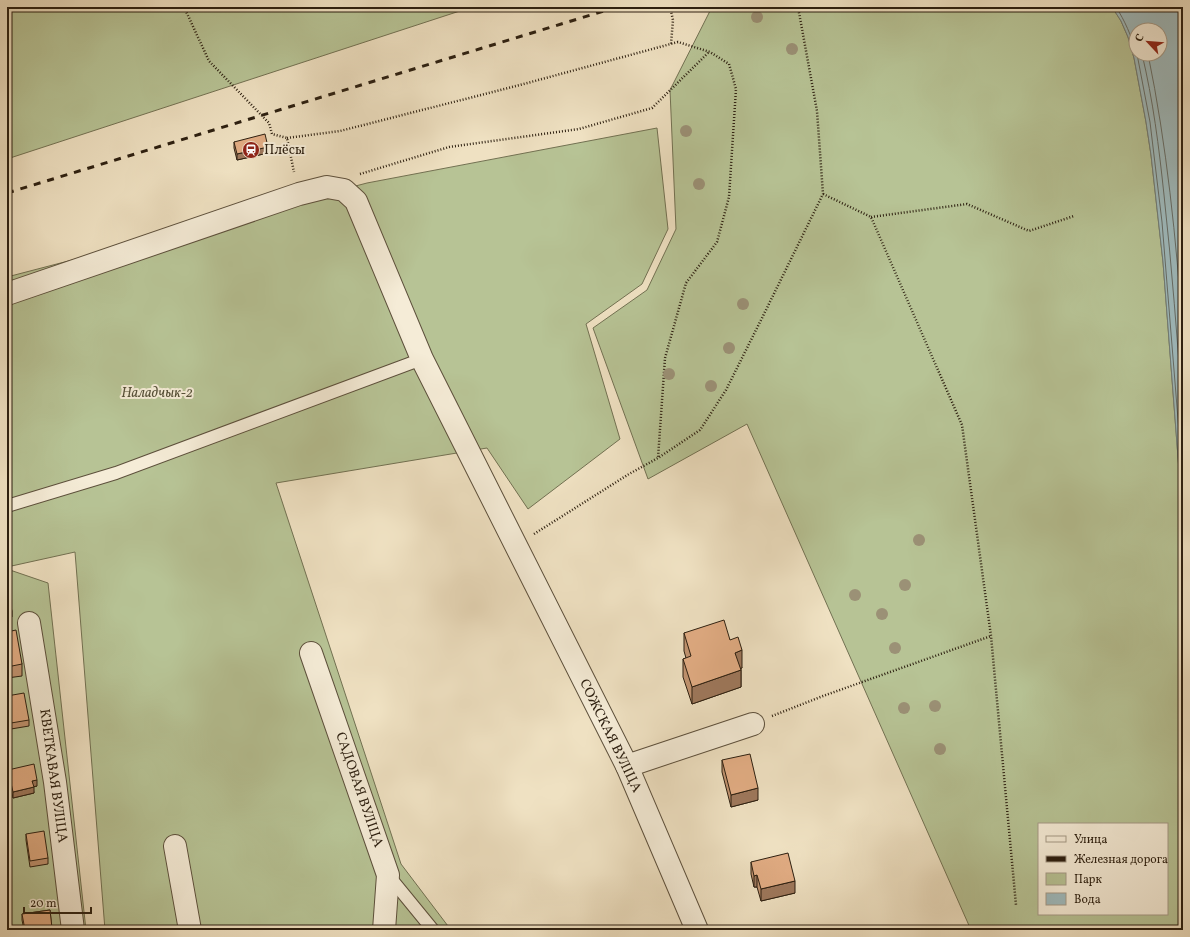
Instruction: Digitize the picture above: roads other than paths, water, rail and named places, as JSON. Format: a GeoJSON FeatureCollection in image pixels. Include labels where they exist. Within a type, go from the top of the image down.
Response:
{"type":"FeatureCollection","features":[{"type":"Feature","properties":{"kind":"street","name":"СОЖСКАЯ ВУЛІЦА"},"geometry":{"type":"LineString","coordinates":[[7,294],[299,194],[327,187],[344,190],[356,200],[422,359],[627,766],[697,930]]}},
{"type":"Feature","properties":{"kind":"street","name":"КВЕТКАВАЯ ВУЛІЦА"},"geometry":{"type":"LineString","coordinates":[[29,623],[55,782],[73,930]]}},
{"type":"Feature","properties":{"kind":"street","name":"САДОВАЯ ВУЛІЦА"},"geometry":{"type":"LineString","coordinates":[[310,653],[388,875],[384,930]]}},
{"type":"Feature","properties":{"kind":"street"},"geometry":{"type":"LineString","coordinates":[[627,766],[753,724]]}},
{"type":"Feature","properties":{"kind":"street"},"geometry":{"type":"LineString","coordinates":[[175,846],[190,930]]}},
{"type":"Feature","properties":{"kind":"lane"},"geometry":{"type":"LineString","coordinates":[[7,506],[116,473],[422,359]]}},
{"type":"Feature","properties":{"kind":"lane"},"geometry":{"type":"LineString","coordinates":[[388,875],[432,930]]}},
{"type":"Feature","properties":{"kind":"water"},"geometry":{"type":"Polygon","coordinates":[[[1112,7],[1183,7],[1183,522],[1163,262],[1151,155],[1135,62],[1168,62],[1168,22],[1128,22],[1128,37],[1121,21],[1112,7]]]}},
{"type":"Feature","properties":{"kind":"railway"},"geometry":{"type":"LineString","coordinates":[[7,193],[617,7]]}},
{"type":"Feature","properties":{"kind":"place","name":"Плёсы"},"geometry":{"type":"Point","coordinates":[251,150]}},
{"type":"Feature","properties":{"kind":"park label","name":"Наладчык-2"},"geometry":{"type":"Point","coordinates":[157,393]}}]}
